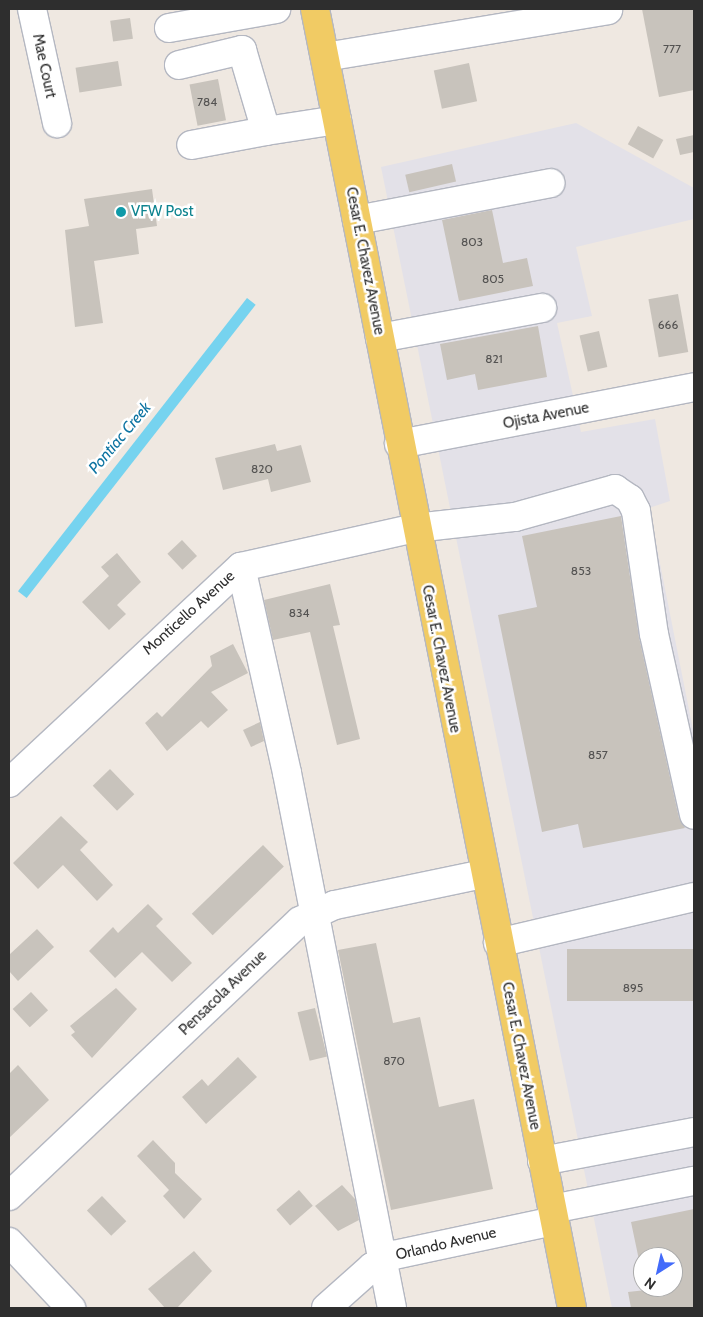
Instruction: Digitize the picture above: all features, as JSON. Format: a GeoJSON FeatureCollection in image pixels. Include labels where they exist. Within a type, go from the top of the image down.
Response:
{"type":"FeatureCollection","features":[{"type":"Feature","properties":{"kind":"main road","name":"Cesar E. Chavez Avenue"},"geometry":{"type":"LineString","coordinates":[[316,9],[415,528],[572,1308]]}},
{"type":"Feature","properties":{"kind":"street","name":"Mae Court"},"geometry":{"type":"LineString","coordinates":[[32,9],[57,123]]}},
{"type":"Feature","properties":{"kind":"street"},"geometry":{"type":"LineString","coordinates":[[169,28],[235,12],[276,9]]}},
{"type":"Feature","properties":{"kind":"street"},"geometry":{"type":"LineString","coordinates":[[325,58],[608,10]]}},
{"type":"Feature","properties":{"kind":"street"},"geometry":{"type":"LineString","coordinates":[[179,64],[242,50],[248,56],[266,131]]}},
{"type":"Feature","properties":{"kind":"street"},"geometry":{"type":"LineString","coordinates":[[191,145],[337,120]]}},
{"type":"Feature","properties":{"kind":"street"},"geometry":{"type":"LineString","coordinates":[[357,220],[551,183]]}},
{"type":"Feature","properties":{"kind":"street"},"geometry":{"type":"LineString","coordinates":[[380,338],[542,308]]}},
{"type":"Feature","properties":{"kind":"street","name":"Ojista Avenue"},"geometry":{"type":"LineString","coordinates":[[399,444],[694,387]]}},
{"type":"Feature","properties":{"kind":"street","name":"Monticello Avenue"},"geometry":{"type":"LineString","coordinates":[[9,783],[240,567],[415,528],[515,517],[615,489],[630,499],[636,510],[654,634],[694,815]]}},
{"type":"Feature","properties":{"kind":"street"},"geometry":{"type":"LineString","coordinates":[[240,567],[313,913],[392,1308]]}},
{"type":"Feature","properties":{"kind":"street","name":"Pensacola Avenue"},"geometry":{"type":"LineString","coordinates":[[9,1196],[288,931],[313,913],[484,874]]}},
{"type":"Feature","properties":{"kind":"street"},"geometry":{"type":"LineString","coordinates":[[498,943],[694,896]]}},
{"type":"Feature","properties":{"kind":"street"},"geometry":{"type":"LineString","coordinates":[[542,1161],[694,1132]]}},
{"type":"Feature","properties":{"kind":"street","name":"Orlando Avenue"},"geometry":{"type":"LineString","coordinates":[[326,1308],[383,1260],[409,1250],[694,1181]]}},
{"type":"Feature","properties":{"kind":"street"},"geometry":{"type":"LineString","coordinates":[[9,1242],[71,1308]]}},
{"type":"Feature","properties":{"kind":"shaded area"},"geometry":{"type":"Polygon","coordinates":[[[576,123],[694,188],[694,219],[576,247],[592,316],[557,323],[581,432],[655,419],[670,501],[649,508],[694,735],[694,1308],[612,1308],[381,167],[576,123]]]}},
{"type":"Feature","properties":{"kind":"water"},"geometry":{"type":"Polygon","coordinates":[[[247,298],[256,305],[27,598],[18,591],[247,298]]]}},
{"type":"Feature","properties":{"kind":"building"},"geometry":{"type":"Polygon","coordinates":[[[642,9],[694,9],[694,90],[659,97],[642,9]]]}},
{"type":"Feature","properties":{"kind":"building"},"geometry":{"type":"Polygon","coordinates":[[[130,18],[133,39],[113,42],[110,21],[130,18]]]}},
{"type":"Feature","properties":{"kind":"building"},"geometry":{"type":"Polygon","coordinates":[[[118,61],[122,86],[79,92],[76,68],[118,61]]]}},
{"type":"Feature","properties":{"kind":"building"},"geometry":{"type":"Polygon","coordinates":[[[469,63],[477,101],[442,109],[434,70],[469,63]]]}},
{"type":"Feature","properties":{"kind":"building"},"geometry":{"type":"Polygon","coordinates":[[[218,79],[226,120],[198,126],[190,85],[218,79]]]}},
{"type":"Feature","properties":{"kind":"building"},"geometry":{"type":"Polygon","coordinates":[[[638,126],[663,140],[653,158],[628,144],[638,126]]]}},
{"type":"Feature","properties":{"kind":"building"},"geometry":{"type":"Polygon","coordinates":[[[694,135],[694,152],[680,155],[676,139],[694,135]]]}},
{"type":"Feature","properties":{"kind":"building"},"geometry":{"type":"Polygon","coordinates":[[[452,164],[456,182],[409,192],[405,175],[452,164]]]}},
{"type":"Feature","properties":{"kind":"building","name":"VFW Post"},"geometry":{"type":"Polygon","coordinates":[[[152,189],[157,226],[136,229],[139,254],[94,261],[103,323],[75,327],[65,230],[89,226],[84,199],[152,189]]]}},
{"type":"Feature","properties":{"kind":"building"},"geometry":{"type":"Polygon","coordinates":[[[492,210],[503,263],[527,258],[533,286],[459,301],[442,220],[492,210]]]}},
{"type":"Feature","properties":{"kind":"building"},"geometry":{"type":"Polygon","coordinates":[[[678,294],[688,352],[659,357],[648,299],[678,294]]]}},
{"type":"Feature","properties":{"kind":"building"},"geometry":{"type":"Polygon","coordinates":[[[538,326],[547,377],[478,390],[475,374],[447,380],[440,344],[538,326]]]}},
{"type":"Feature","properties":{"kind":"building"},"geometry":{"type":"Polygon","coordinates":[[[599,331],[607,367],[588,372],[580,335],[599,331]]]}},
{"type":"Feature","properties":{"kind":"building"},"geometry":{"type":"Polygon","coordinates":[[[275,444],[277,451],[301,445],[311,482],[271,492],[268,479],[223,490],[215,458],[275,444]]]}},
{"type":"Feature","properties":{"kind":"building"},"geometry":{"type":"Polygon","coordinates":[[[621,516],[639,637],[679,818],[685,828],[583,848],[578,824],[542,832],[498,615],[537,607],[522,536],[621,516]]]}},
{"type":"Feature","properties":{"kind":"building"},"geometry":{"type":"Polygon","coordinates":[[[182,540],[197,556],[182,570],[167,554],[182,540]]]}},
{"type":"Feature","properties":{"kind":"building"},"geometry":{"type":"Polygon","coordinates":[[[117,553],[141,582],[117,605],[126,614],[109,630],[82,602],[109,576],[101,567],[117,553]]]}},
{"type":"Feature","properties":{"kind":"building"},"geometry":{"type":"Polygon","coordinates":[[[330,584],[340,625],[333,626],[360,739],[337,745],[310,632],[273,640],[264,600],[330,584]]]}},
{"type":"Feature","properties":{"kind":"building"},"geometry":{"type":"Polygon","coordinates":[[[233,644],[248,673],[211,692],[228,710],[208,728],[201,721],[167,751],[145,723],[157,712],[162,717],[212,666],[210,656],[233,644]]]}},
{"type":"Feature","properties":{"kind":"building"},"geometry":{"type":"Polygon","coordinates":[[[260,722],[264,741],[251,747],[243,730],[260,722]]]}},
{"type":"Feature","properties":{"kind":"building"},"geometry":{"type":"Polygon","coordinates":[[[110,769],[134,794],[117,811],[93,786],[110,769]]]}},
{"type":"Feature","properties":{"kind":"building"},"geometry":{"type":"Polygon","coordinates":[[[61,816],[88,842],[80,850],[113,885],[97,901],[63,865],[38,889],[13,863],[61,816]]]}},
{"type":"Feature","properties":{"kind":"building"},"geometry":{"type":"Polygon","coordinates":[[[263,845],[284,867],[213,935],[192,914],[263,845]]]}},
{"type":"Feature","properties":{"kind":"building"},"geometry":{"type":"Polygon","coordinates":[[[148,904],[163,919],[156,926],[192,963],[172,982],[142,952],[115,978],[89,951],[113,927],[118,933],[148,904]]]}},
{"type":"Feature","properties":{"kind":"building"},"geometry":{"type":"Polygon","coordinates":[[[37,929],[54,947],[18,981],[9,971],[9,955],[37,929]]]}},
{"type":"Feature","properties":{"kind":"building"},"geometry":{"type":"Polygon","coordinates":[[[376,943],[393,1023],[420,1017],[439,1107],[474,1099],[493,1189],[391,1210],[338,950],[376,943]]]}},
{"type":"Feature","properties":{"kind":"building"},"geometry":{"type":"Polygon","coordinates":[[[567,949],[694,949],[694,1001],[567,1001],[567,949]]]}},
{"type":"Feature","properties":{"kind":"building"},"geometry":{"type":"Polygon","coordinates":[[[116,988],[137,1009],[92,1058],[71,1035],[75,1032],[70,1026],[116,988]]]}},
{"type":"Feature","properties":{"kind":"building"},"geometry":{"type":"Polygon","coordinates":[[[31,992],[48,1010],[30,1027],[13,1009],[31,992]]]}},
{"type":"Feature","properties":{"kind":"building"},"geometry":{"type":"Polygon","coordinates":[[[315,1008],[327,1057],[310,1061],[298,1012],[315,1008]]]}},
{"type":"Feature","properties":{"kind":"building"},"geometry":{"type":"Polygon","coordinates":[[[238,1057],[257,1077],[206,1124],[182,1097],[202,1079],[208,1086],[238,1057]]]}},
{"type":"Feature","properties":{"kind":"building"},"geometry":{"type":"Polygon","coordinates":[[[18,1065],[49,1100],[9,1138],[9,1074],[18,1065]]]}},
{"type":"Feature","properties":{"kind":"building"},"geometry":{"type":"Polygon","coordinates":[[[153,1140],[175,1163],[175,1173],[202,1199],[184,1219],[163,1196],[169,1190],[137,1156],[153,1140]]]}},
{"type":"Feature","properties":{"kind":"building"},"geometry":{"type":"Polygon","coordinates":[[[342,1185],[355,1199],[359,1220],[338,1231],[315,1206],[342,1185]]]}},
{"type":"Feature","properties":{"kind":"building"},"geometry":{"type":"Polygon","coordinates":[[[299,1190],[313,1206],[290,1226],[276,1210],[299,1190]]]}},
{"type":"Feature","properties":{"kind":"building"},"geometry":{"type":"Polygon","coordinates":[[[102,1196],[126,1221],[111,1236],[87,1211],[102,1196]]]}},
{"type":"Feature","properties":{"kind":"building"},"geometry":{"type":"Polygon","coordinates":[[[694,1209],[694,1308],[631,1308],[628,1292],[633,1291],[633,1297],[683,1297],[683,1247],[636,1247],[631,1222],[694,1209]]]}},
{"type":"Feature","properties":{"kind":"building"},"geometry":{"type":"Polygon","coordinates":[[[194,1251],[212,1271],[177,1308],[165,1308],[148,1289],[194,1251]]]}},
{"type":"Feature","properties":{"kind":"place","name":"VFW Post"},"geometry":{"type":"Point","coordinates":[121,212]}},
{"type":"Feature","properties":{"kind":"water label","name":"Pontiac Creek"},"geometry":{"type":"Point","coordinates":[120,438]}}]}
